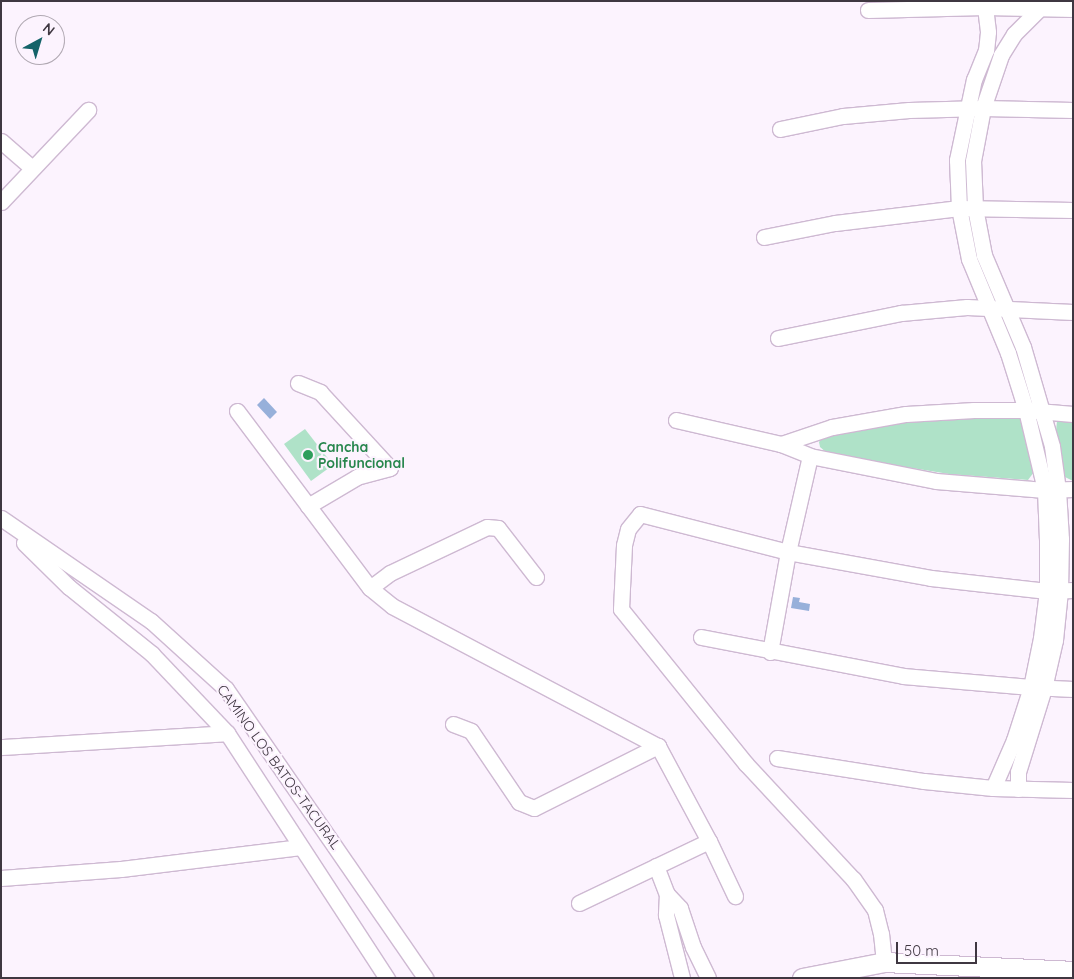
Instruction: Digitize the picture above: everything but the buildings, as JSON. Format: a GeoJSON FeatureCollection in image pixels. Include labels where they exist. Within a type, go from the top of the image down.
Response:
{"type":"FeatureCollection","features":[{"type":"Feature","properties":{"kind":"main road"},"geometry":{"type":"LineString","coordinates":[[802,978],[884,962],[1073,971]]}},
{"type":"Feature","properties":{"kind":"street"},"geometry":{"type":"LineString","coordinates":[[985,7],[988,32],[986,50],[974,79],[957,160],[959,208],[969,259],[1008,353],[1026,410],[1059,490]]}},
{"type":"Feature","properties":{"kind":"street"},"geometry":{"type":"LineString","coordinates":[[868,10],[985,7],[1073,9]]}},
{"type":"Feature","properties":{"kind":"street"},"geometry":{"type":"LineString","coordinates":[[1018,789],[1018,772],[1037,688],[1041,638],[1060,590],[1048,539],[1059,490],[1052,446],[1022,347],[984,255],[975,208],[973,161],[983,108],[1001,55],[1014,34],[1040,8]]}},
{"type":"Feature","properties":{"kind":"street"},"geometry":{"type":"LineString","coordinates":[[780,129],[844,116],[909,110],[983,108],[1073,110]]}},
{"type":"Feature","properties":{"kind":"street"},"geometry":{"type":"LineString","coordinates":[[1,202],[88,110]]}},
{"type":"Feature","properties":{"kind":"street"},"geometry":{"type":"LineString","coordinates":[[1,141],[32,168]]}},
{"type":"Feature","properties":{"kind":"street"},"geometry":{"type":"LineString","coordinates":[[764,237],[835,223],[959,208],[1073,210]]}},
{"type":"Feature","properties":{"kind":"street"},"geometry":{"type":"LineString","coordinates":[[778,338],[901,313],[967,307],[1073,312]]}},
{"type":"Feature","properties":{"kind":"street"},"geometry":{"type":"LineString","coordinates":[[298,383],[320,392],[390,468],[357,477],[308,506]]}},
{"type":"Feature","properties":{"kind":"street"},"geometry":{"type":"LineString","coordinates":[[237,410],[370,588],[392,606],[658,746],[736,896]]}},
{"type":"Feature","properties":{"kind":"street"},"geometry":{"type":"LineString","coordinates":[[781,444],[832,427],[906,414],[974,410],[1026,410],[1073,414]]}},
{"type":"Feature","properties":{"kind":"street"},"geometry":{"type":"LineString","coordinates":[[676,420],[781,444],[810,456],[936,481],[1059,490]]}},
{"type":"Feature","properties":{"kind":"street"},"geometry":{"type":"LineString","coordinates":[[770,652],[788,552],[810,456]]}},
{"type":"Feature","properties":{"kind":"street"},"geometry":{"type":"LineString","coordinates":[[884,962],[882,934],[875,910],[853,879],[746,764],[620,606],[628,529],[640,514],[788,552],[931,578],[1060,590]]}},
{"type":"Feature","properties":{"kind":"street","name":"CAMINO LOS BATOS-TACURAL"},"geometry":{"type":"LineString","coordinates":[[1,518],[151,621],[226,689],[425,978]]}},
{"type":"Feature","properties":{"kind":"street","name":"CAMINO LOS BATOS-TACURAL"},"geometry":{"type":"LineString","coordinates":[[1,522],[69,587],[152,654],[227,734],[387,978]]}},
{"type":"Feature","properties":{"kind":"street"},"geometry":{"type":"LineString","coordinates":[[370,588],[390,573],[487,527],[498,528],[536,577]]}},
{"type":"Feature","properties":{"kind":"street"},"geometry":{"type":"LineString","coordinates":[[701,637],[770,652],[903,676],[1037,688],[1073,689]]}},
{"type":"Feature","properties":{"kind":"street"},"geometry":{"type":"LineString","coordinates":[[993,788],[1037,688]]}},
{"type":"Feature","properties":{"kind":"street"},"geometry":{"type":"LineString","coordinates":[[453,724],[471,732],[519,802],[534,808],[658,746]]}},
{"type":"Feature","properties":{"kind":"street"},"geometry":{"type":"LineString","coordinates":[[1,747],[227,734]]}},
{"type":"Feature","properties":{"kind":"street"},"geometry":{"type":"LineString","coordinates":[[777,758],[924,781],[993,788],[1073,790]]}},
{"type":"Feature","properties":{"kind":"street"},"geometry":{"type":"LineString","coordinates":[[579,902],[709,841]]}},
{"type":"Feature","properties":{"kind":"street"},"geometry":{"type":"LineString","coordinates":[[1,878],[121,869],[301,847]]}},
{"type":"Feature","properties":{"kind":"street"},"geometry":{"type":"LineString","coordinates":[[656,866],[667,894],[680,908],[693,947],[705,971],[681,974],[666,915],[667,894]]}},
{"type":"Feature","properties":{"kind":"green space"},"geometry":{"type":"Polygon","coordinates":[[[1022,416],[1034,472],[1028,480],[949,474],[863,460],[827,453],[820,447],[819,442],[824,435],[877,424],[947,417],[1022,416]]]}},
{"type":"Feature","properties":{"kind":"green space"},"geometry":{"type":"Polygon","coordinates":[[[1065,418],[1073,419],[1073,481],[1061,475],[1056,431],[1057,421],[1065,418]]]}},
{"type":"Feature","properties":{"kind":"green space","name":"Cancha Polifuncional"},"geometry":{"type":"Polygon","coordinates":[[[305,429],[333,465],[311,481],[284,444],[305,429]]]}},
{"type":"Feature","properties":{"kind":"water"},"geometry":{"type":"Polygon","coordinates":[[[264,398],[277,412],[270,419],[257,405],[264,398]]]}},
{"type":"Feature","properties":{"kind":"water"},"geometry":{"type":"Polygon","coordinates":[[[793,597],[800,598],[799,602],[810,604],[809,611],[791,608],[793,597]]]}},
{"type":"Feature","properties":{"kind":"place","name":"Cancha Polifuncional"},"geometry":{"type":"Point","coordinates":[308,455]}}]}
